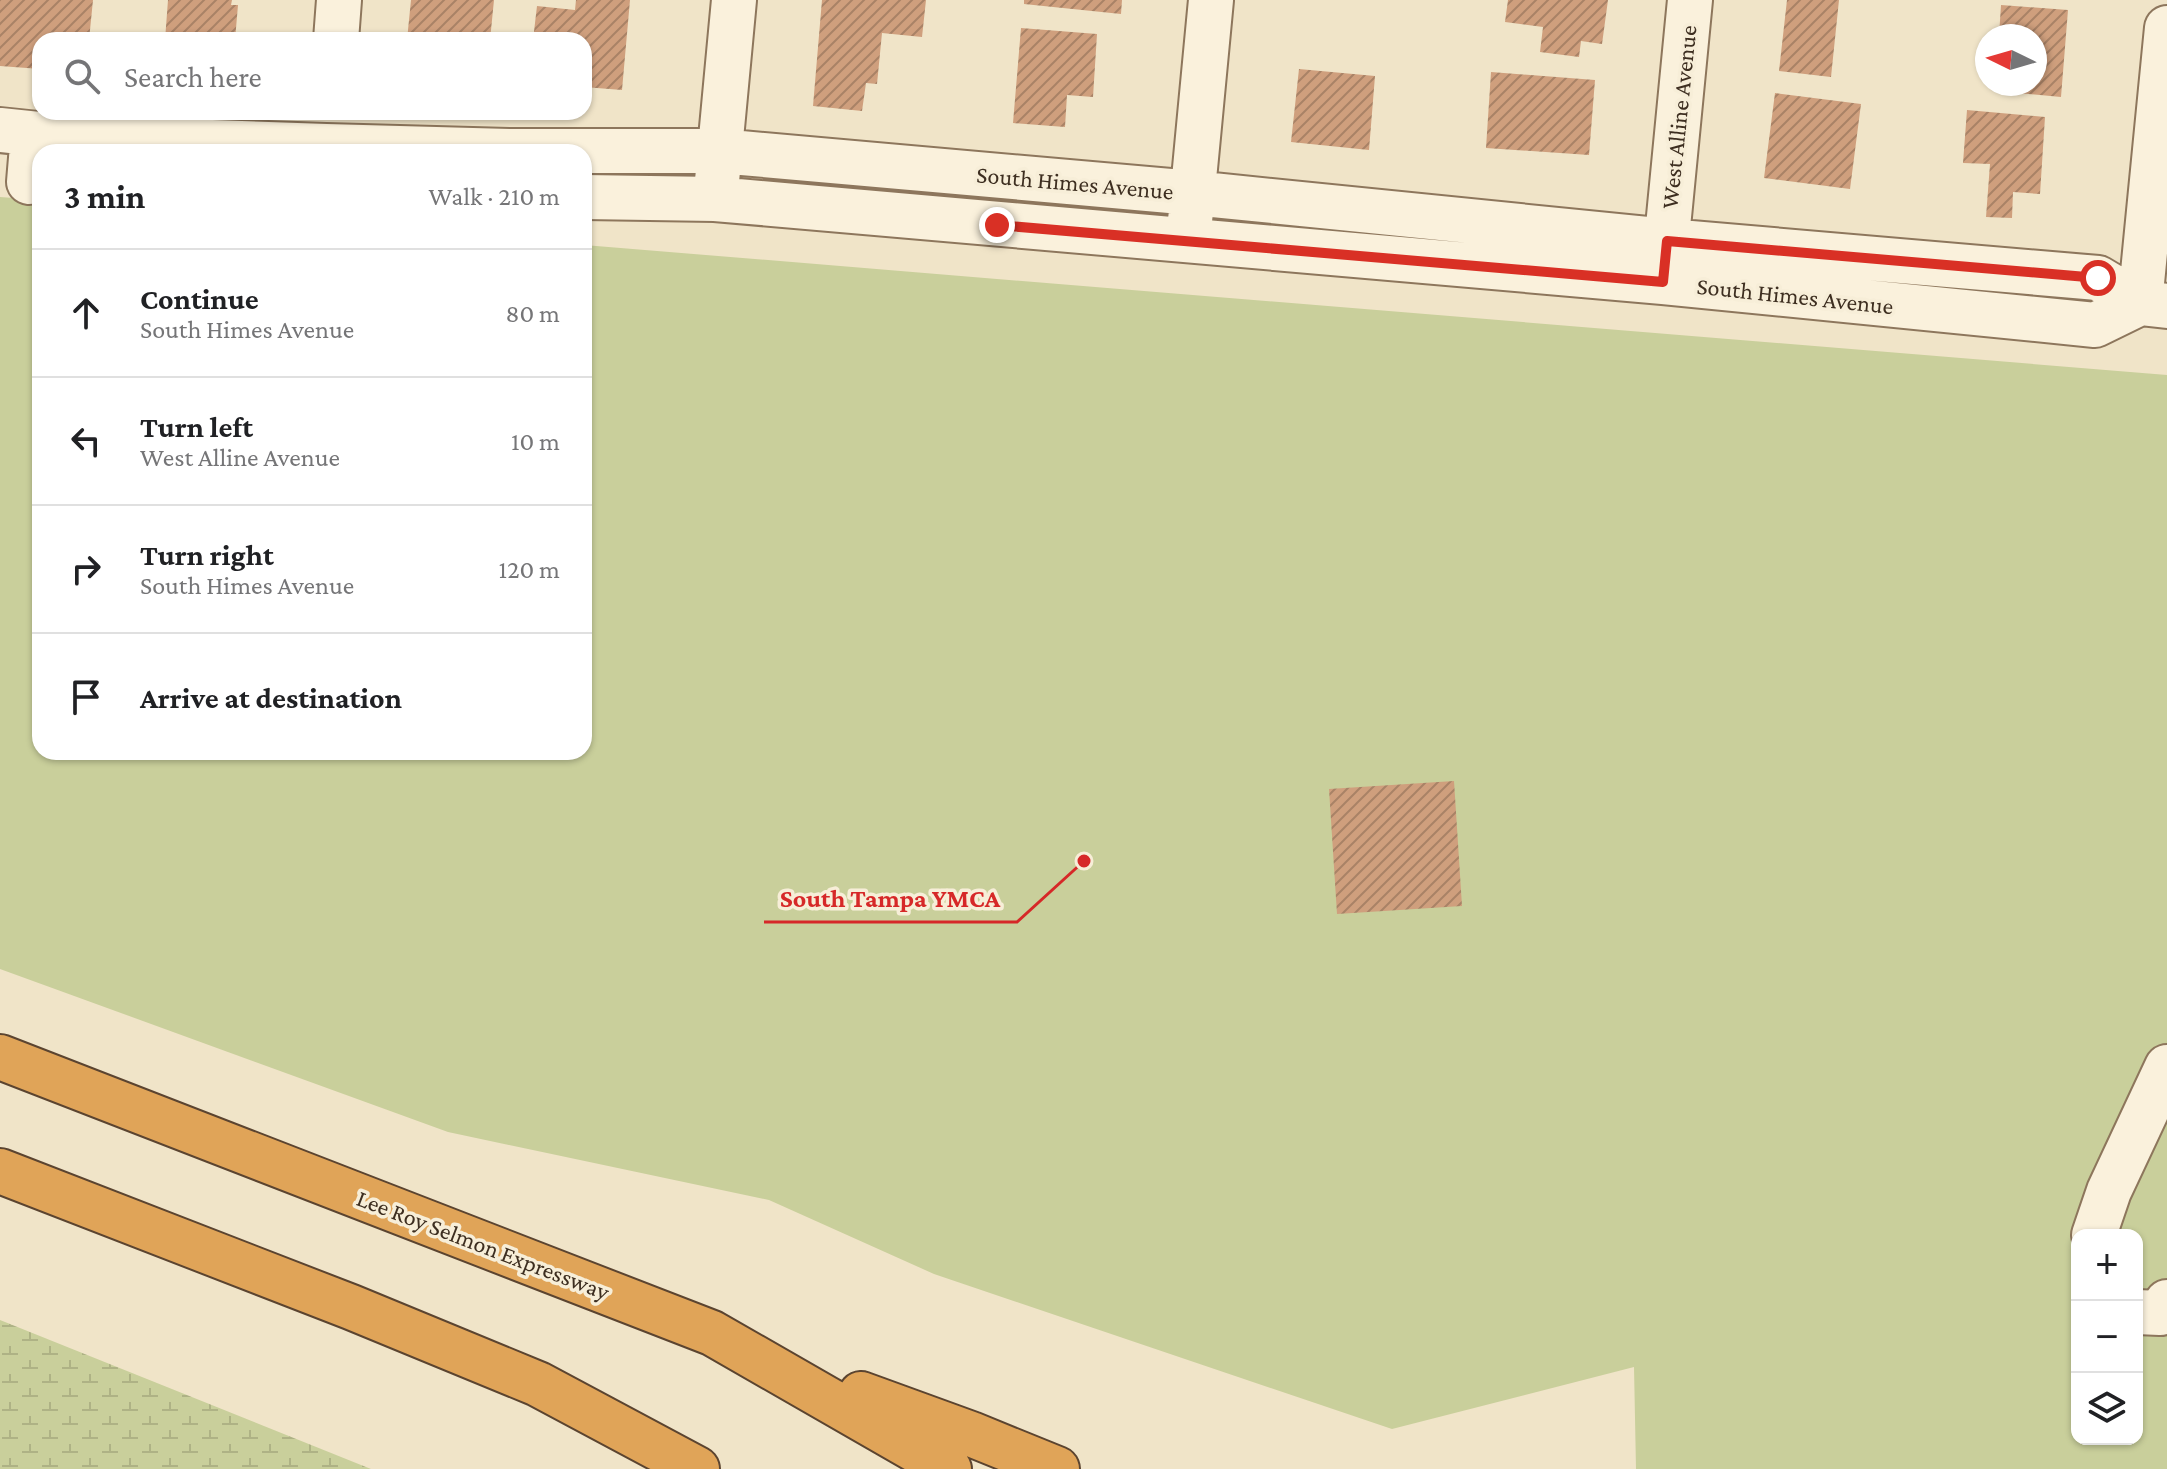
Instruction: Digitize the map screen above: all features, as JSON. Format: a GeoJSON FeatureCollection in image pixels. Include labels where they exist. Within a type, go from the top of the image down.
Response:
{"type":"FeatureCollection","features":[{"type":"Feature","properties":{"kind":"highway","name":"Lee Roy Selmon Expressway"},"geometry":{"type":"LineString","coordinates":[[0,1057],[712,1333],[949,1469]]}},
{"type":"Feature","properties":{"kind":"highway"},"geometry":{"type":"LineString","coordinates":[[0,1171],[351,1307],[538,1384],[697,1469]]}},
{"type":"Feature","properties":{"kind":"highway"},"geometry":{"type":"LineString","coordinates":[[712,1333],[983,1469]]}},
{"type":"Feature","properties":{"kind":"highway"},"geometry":{"type":"LineString","coordinates":[[712,1333],[859,1394],[1057,1469]]}},
{"type":"Feature","properties":{"kind":"highway"},"geometry":{"type":"LineString","coordinates":[[658,1446],[726,1469]]}},
{"type":"Feature","properties":{"kind":"street"},"geometry":{"type":"LineString","coordinates":[[337,32],[339,0]]}},
{"type":"Feature","properties":{"kind":"street"},"geometry":{"type":"LineString","coordinates":[[715,199],[734,0]]}},
{"type":"Feature","properties":{"kind":"street"},"geometry":{"type":"LineString","coordinates":[[1188,240],[1211,0]]}},
{"type":"Feature","properties":{"kind":"street","name":"West Alline Avenue"},"geometry":{"type":"LineString","coordinates":[[1665,262],[1690,0]]}},
{"type":"Feature","properties":{"kind":"street"},"geometry":{"type":"LineString","coordinates":[[2154,304],[2167,28]]}},
{"type":"Feature","properties":{"kind":"street"},"geometry":{"type":"LineString","coordinates":[[17,132],[23,181]]}},
{"type":"Feature","properties":{"kind":"street","name":"South Himes Avenue"},"geometry":{"type":"LineString","coordinates":[[17,132],[67,137],[327,137],[418,144]]}},
{"type":"Feature","properties":{"kind":"street","name":"South Himes Avenue"},"geometry":{"type":"LineString","coordinates":[[592,151],[719,151],[1193,193],[2095,325],[2154,304]]}},
{"type":"Feature","properties":{"kind":"street"},"geometry":{"type":"LineString","coordinates":[[997,225],[1001,176]]}},
{"type":"Feature","properties":{"kind":"street","name":"South Himes Avenue"},"geometry":{"type":"LineString","coordinates":[[592,197],[715,199],[1188,240],[1665,262]]}},
{"type":"Feature","properties":{"kind":"street"},"geometry":{"type":"LineString","coordinates":[[2096,1229],[2109,1191],[2163,1090]]}},
{"type":"Feature","properties":{"kind":"street"},"geometry":{"type":"LineString","coordinates":[[2143,1312],[2160,1313],[2167,1302]]}},
{"type":"Feature","properties":{"kind":"green space"},"geometry":{"type":"Polygon","coordinates":[[[0,197],[32,199],[32,760],[592,760],[592,246],[2167,375],[2167,1469],[1636,1469],[1634,1367],[1392,1429],[934,1274],[769,1200],[448,1132],[0,969],[0,197]]]}},
{"type":"Feature","properties":{"kind":"green space"},"geometry":{"type":"Polygon","coordinates":[[[0,1320],[371,1469],[0,1469],[0,1320]]]}},
{"type":"Feature","properties":{"kind":"building"},"geometry":{"type":"Polygon","coordinates":[[[0,0],[93,0],[90,32],[32,32],[32,68],[0,66],[0,0]]]}},
{"type":"Feature","properties":{"kind":"building"},"geometry":{"type":"Polygon","coordinates":[[[168,0],[232,0],[231,5],[238,5],[236,32],[166,32],[168,0]]]}},
{"type":"Feature","properties":{"kind":"building"},"geometry":{"type":"Polygon","coordinates":[[[411,0],[494,0],[491,32],[408,32],[411,0]]]}},
{"type":"Feature","properties":{"kind":"building"},"geometry":{"type":"Polygon","coordinates":[[[576,0],[630,0],[622,90],[592,88],[592,32],[534,32],[537,6],[575,10],[576,0]]]}},
{"type":"Feature","properties":{"kind":"building"},"geometry":{"type":"Polygon","coordinates":[[[822,0],[926,0],[922,37],[882,33],[877,84],[866,83],[862,111],[813,106],[822,0]]]}},
{"type":"Feature","properties":{"kind":"building"},"geometry":{"type":"Polygon","coordinates":[[[1024,0],[1122,0],[1121,14],[1024,4],[1024,0]]]}},
{"type":"Feature","properties":{"kind":"building"},"geometry":{"type":"Polygon","coordinates":[[[1508,0],[1608,0],[1602,44],[1581,41],[1579,57],[1540,52],[1543,27],[1505,22],[1508,0]]]}},
{"type":"Feature","properties":{"kind":"building"},"geometry":{"type":"Polygon","coordinates":[[[1787,0],[1839,0],[1831,77],[1779,71],[1787,0]]]}},
{"type":"Feature","properties":{"kind":"building"},"geometry":{"type":"Polygon","coordinates":[[[2001,5],[2068,10],[2061,97],[2047,96],[2047,24],[2000,24],[2001,5]]]}},
{"type":"Feature","properties":{"kind":"building"},"geometry":{"type":"Polygon","coordinates":[[[1021,28],[1097,34],[1093,97],[1067,95],[1065,127],[1013,123],[1021,28]]]}},
{"type":"Feature","properties":{"kind":"building"},"geometry":{"type":"Polygon","coordinates":[[[1299,69],[1375,76],[1369,150],[1291,142],[1299,69]]]}},
{"type":"Feature","properties":{"kind":"building"},"geometry":{"type":"Polygon","coordinates":[[[1491,72],[1595,80],[1589,155],[1486,148],[1491,72]]]}},
{"type":"Feature","properties":{"kind":"building"},"geometry":{"type":"Polygon","coordinates":[[[1775,93],[1861,104],[1850,189],[1764,178],[1775,93]]]}},
{"type":"Feature","properties":{"kind":"building"},"geometry":{"type":"Polygon","coordinates":[[[1967,110],[2045,117],[2040,194],[2013,192],[2012,218],[1986,217],[1990,164],[1963,163],[1967,110]]]}},
{"type":"Feature","properties":{"kind":"building"},"geometry":{"type":"Polygon","coordinates":[[[1454,781],[1462,906],[1337,914],[1329,789],[1454,781]]]}},
{"type":"Feature","properties":{"kind":"place","name":"South Tampa YMCA"},"geometry":{"type":"Point","coordinates":[1084,861]}},
{"type":"Feature","properties":{"kind":"route"},"geometry":{"type":"LineString","coordinates":[[997,225],[1663,282],[1667,241],[2098,278]]}}]}
